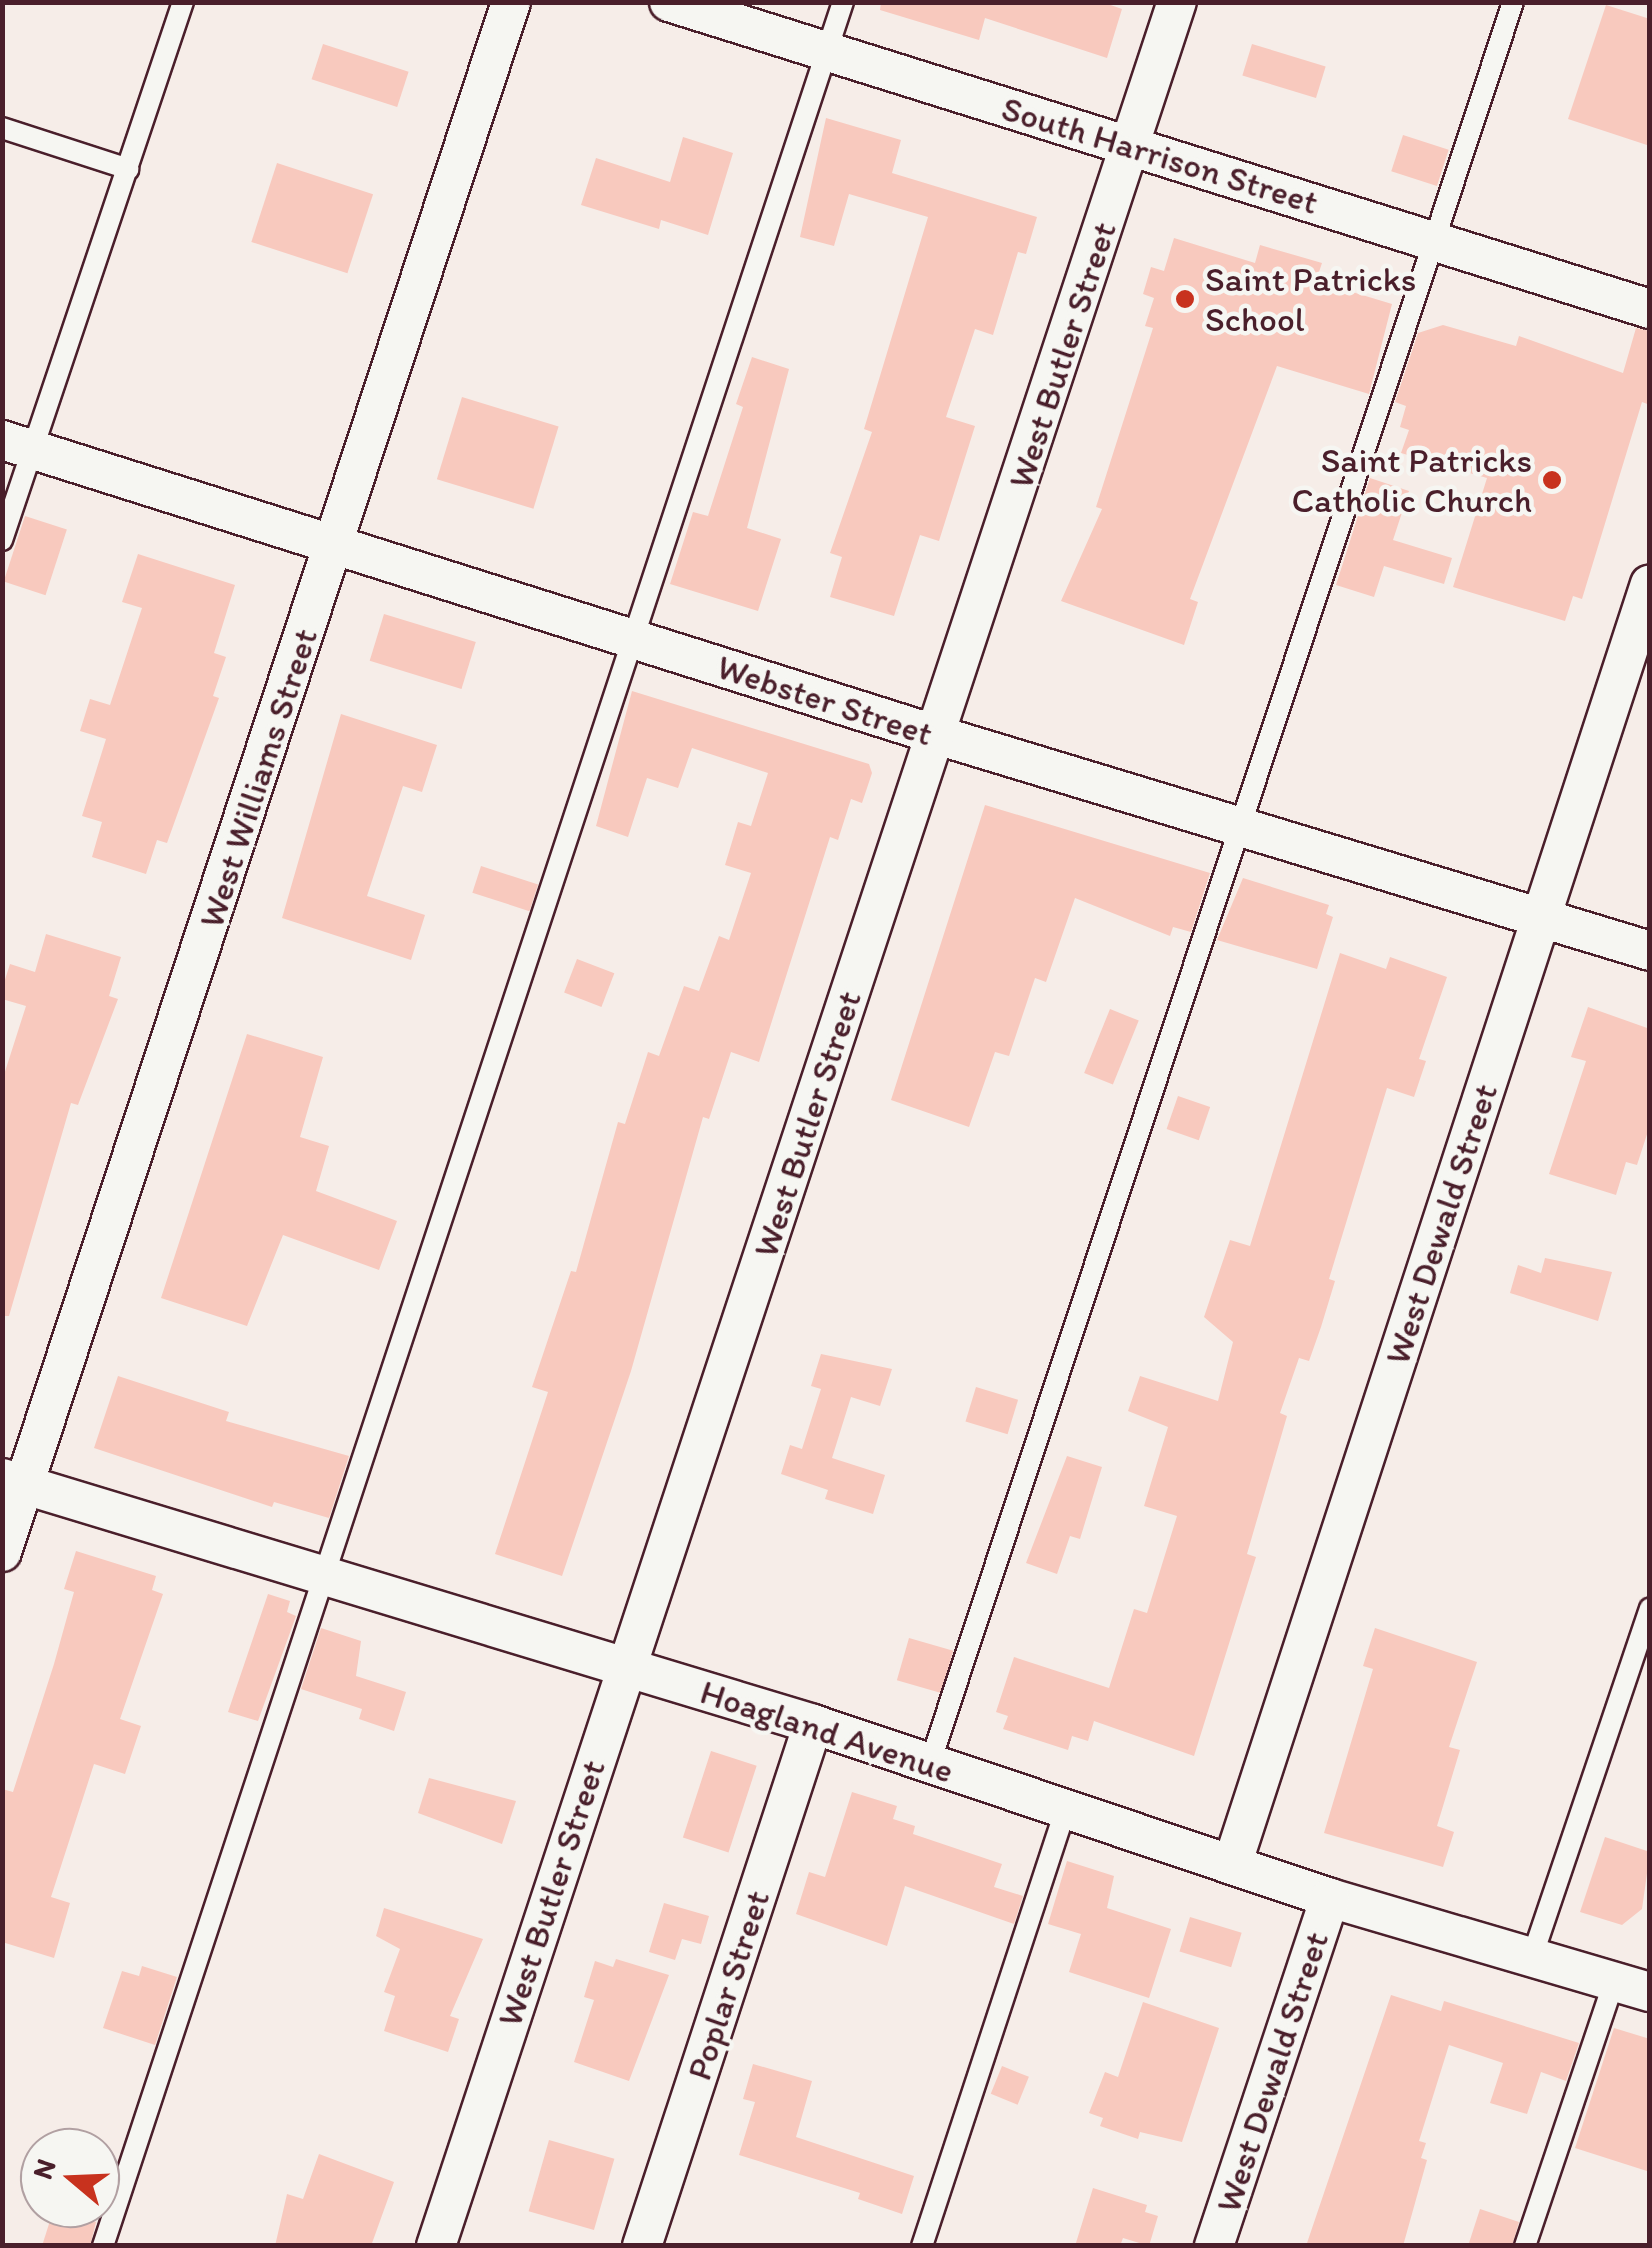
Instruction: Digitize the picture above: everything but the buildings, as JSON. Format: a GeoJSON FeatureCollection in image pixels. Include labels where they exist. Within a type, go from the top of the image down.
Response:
{"type":"FeatureCollection","features":[{"type":"Feature","properties":{"kind":"street","name":"West Williams Street"},"geometry":{"type":"LineString","coordinates":[[2,1552],[13,1481],[336,544],[511,2]]}},
{"type":"Feature","properties":{"kind":"street","name":"South Harrison Street"},"geometry":{"type":"LineString","coordinates":[[670,2],[1650,309]]}},
{"type":"Feature","properties":{"kind":"street","name":"West Butler Street"},"geometry":{"type":"LineString","coordinates":[[436,2246],[1177,2]]}},
{"type":"Feature","properties":{"kind":"street","name":"Webster Street"},"geometry":{"type":"LineString","coordinates":[[17,444],[937,736],[1650,950]]}},
{"type":"Feature","properties":{"kind":"street","name":"West Dewald Street"},"geometry":{"type":"LineString","coordinates":[[1232,1865],[1650,584]]}},
{"type":"Feature","properties":{"kind":"street","name":"Hoagland Avenue"},"geometry":{"type":"LineString","coordinates":[[13,1481],[813,1724],[1330,1898],[1632,1986]]}},
{"type":"Feature","properties":{"kind":"street","name":"Poplar Street"},"geometry":{"type":"LineString","coordinates":[[642,2246],[813,1724]]}},
{"type":"Feature","properties":{"kind":"street","name":"West Dewald Street"},"geometry":{"type":"LineString","coordinates":[[1214,2246],[1330,1898]]}},
{"type":"Feature","properties":{"kind":"lane"},"geometry":{"type":"LineString","coordinates":[[2,540],[17,444],[128,169],[183,2]]}},
{"type":"Feature","properties":{"kind":"lane"},"geometry":{"type":"LineString","coordinates":[[103,2246],[843,2]]}},
{"type":"Feature","properties":{"kind":"lane"},"geometry":{"type":"LineString","coordinates":[[930,1764],[1513,2]]}},
{"type":"Feature","properties":{"kind":"lane"},"geometry":{"type":"LineString","coordinates":[[2,128],[128,169]]}},
{"type":"Feature","properties":{"kind":"lane"},"geometry":{"type":"LineString","coordinates":[[1532,1957],[1650,1608]]}},
{"type":"Feature","properties":{"kind":"lane"},"geometry":{"type":"LineString","coordinates":[[922,2246],[1066,1809]]}},
{"type":"Feature","properties":{"kind":"lane"},"geometry":{"type":"LineString","coordinates":[[1525,2246],[1632,1986]]}},
{"type":"Feature","properties":{"kind":"place","name":"Saint Patricks School"},"geometry":{"type":"Point","coordinates":[1185,299]}},
{"type":"Feature","properties":{"kind":"place","name":"Saint Patricks Catholic Church"},"geometry":{"type":"Point","coordinates":[1552,480]}}]}
